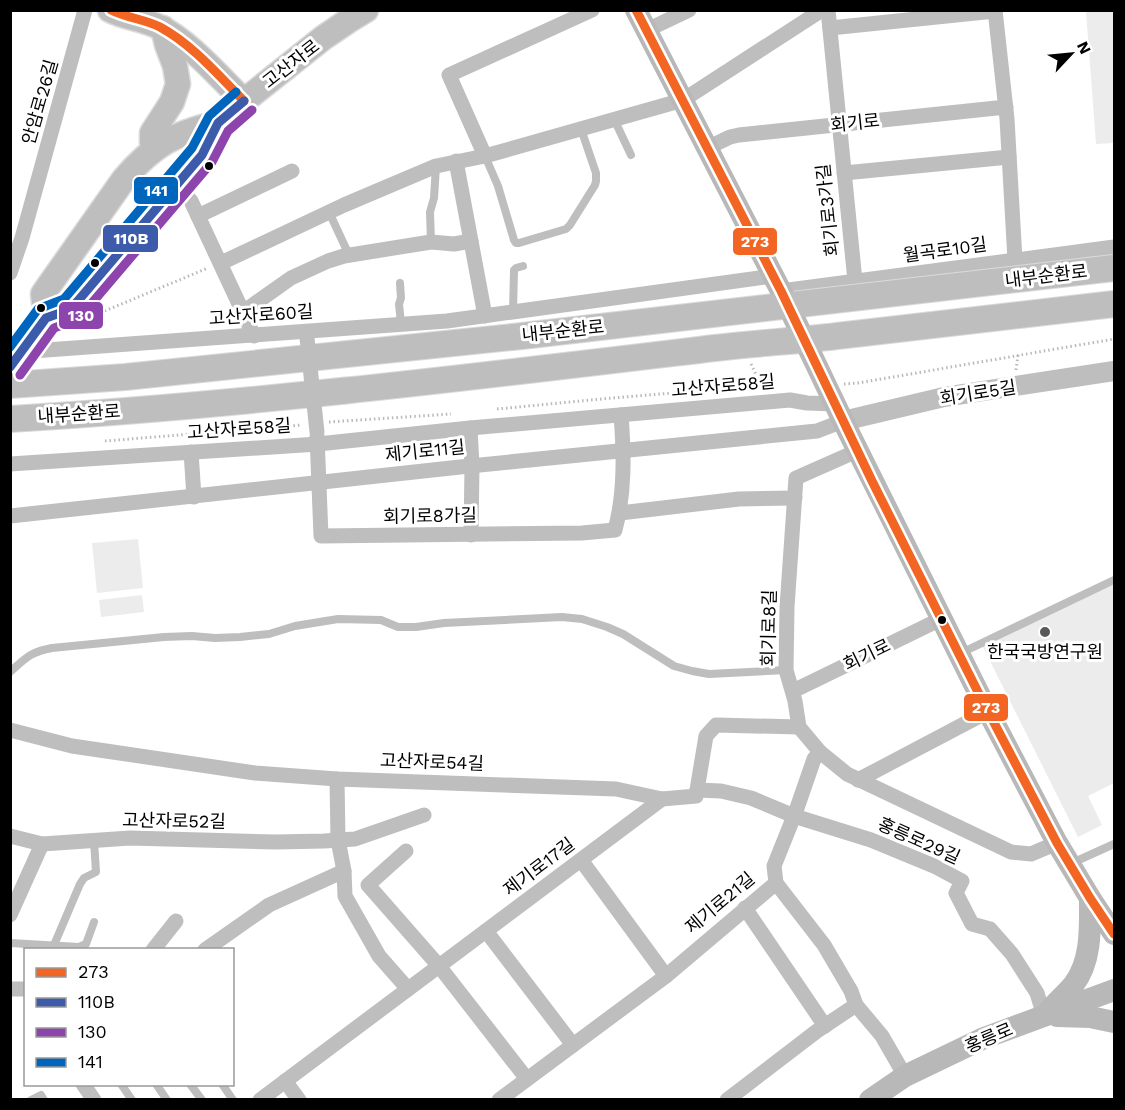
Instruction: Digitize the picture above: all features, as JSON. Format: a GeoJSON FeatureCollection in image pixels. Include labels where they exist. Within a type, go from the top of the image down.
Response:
{"type":"FeatureCollection","features":[{"type":"Feature","properties":{"kind":"highway","name":"내부순환로"},"geometry":{"type":"LineString","coordinates":[[10,384],[124,377],[475,341],[1114,268]]}},
{"type":"Feature","properties":{"kind":"highway","name":"내부순환로"},"geometry":{"type":"LineString","coordinates":[[10,419],[258,400],[390,387],[723,347],[835,337],[1114,304]]}},
{"type":"Feature","properties":{"kind":"main road"},"geometry":{"type":"LineString","coordinates":[[110,10],[163,28],[192,50],[244,101]]}},
{"type":"Feature","properties":{"kind":"main road","name":"고산자로"},"geometry":{"type":"LineString","coordinates":[[218,123],[183,132],[155,149],[136,165],[43,294],[46,318],[71,309],[202,155],[218,123],[323,38],[366,10]]}},
{"type":"Feature","properties":{"kind":"main road"},"geometry":{"type":"LineString","coordinates":[[642,20],[838,403],[857,451],[959,654],[1057,843],[1114,934]]}},
{"type":"Feature","properties":{"kind":"main road"},"geometry":{"type":"LineString","coordinates":[[155,149],[152,134],[172,102],[178,84],[163,28]]}},
{"type":"Feature","properties":{"kind":"main road"},"geometry":{"type":"LineString","coordinates":[[14,358],[46,318]]}},
{"type":"Feature","properties":{"kind":"main road"},"geometry":{"type":"LineString","coordinates":[[1044,1016],[1073,985],[1084,966],[1089,931],[1090,898]]}},
{"type":"Feature","properties":{"kind":"main road","name":"홍릉로"},"geometry":{"type":"LineString","coordinates":[[870,1100],[905,1076],[984,1038],[1114,990]]}},
{"type":"Feature","properties":{"kind":"main road"},"geometry":{"type":"LineString","coordinates":[[1044,1016],[1068,1015],[1114,1022]]}},
{"type":"Feature","properties":{"kind":"street","name":"안암로26길"},"geometry":{"type":"LineString","coordinates":[[10,273],[17,238],[85,10]]}},
{"type":"Feature","properties":{"kind":"street"},"geometry":{"type":"LineString","coordinates":[[485,156],[449,75],[592,10]]}},
{"type":"Feature","properties":{"kind":"street"},"geometry":{"type":"LineString","coordinates":[[642,20],[689,10]]}},
{"type":"Feature","properties":{"kind":"street"},"geometry":{"type":"LineString","coordinates":[[220,263],[329,212],[436,166],[485,156],[683,100],[822,10]]}},
{"type":"Feature","properties":{"kind":"street","name":"회기로3가길"},"geometry":{"type":"LineString","coordinates":[[828,10],[855,282]]}},
{"type":"Feature","properties":{"kind":"street"},"geometry":{"type":"LineString","coordinates":[[830,28],[995,11],[1006,108],[1015,260]]}},
{"type":"Feature","properties":{"kind":"street","name":"회기로"},"geometry":{"type":"LineString","coordinates":[[707,148],[735,136],[1006,108]]}},
{"type":"Feature","properties":{"kind":"street"},"geometry":{"type":"LineString","coordinates":[[844,173],[1009,157]]}},
{"type":"Feature","properties":{"kind":"street"},"geometry":{"type":"LineString","coordinates":[[456,161],[485,316]]}},
{"type":"Feature","properties":{"kind":"street"},"geometry":{"type":"LineString","coordinates":[[198,216],[292,171]]}},
{"type":"Feature","properties":{"kind":"street"},"geometry":{"type":"LineString","coordinates":[[176,184],[191,201],[254,336]]}},
{"type":"Feature","properties":{"kind":"street"},"geometry":{"type":"LineString","coordinates":[[243,312],[291,278],[328,261],[349,255],[431,242],[454,244],[471,241]]}},
{"type":"Feature","properties":{"kind":"street","name":"월곡로10길"},"geometry":{"type":"LineString","coordinates":[[777,284],[855,282],[1114,247]]}},
{"type":"Feature","properties":{"kind":"street","name":"고산자로60길"},"geometry":{"type":"LineString","coordinates":[[14,358],[254,336],[307,335],[777,284]]}},
{"type":"Feature","properties":{"kind":"street","name":"회기로8가길"},"geometry":{"type":"LineString","coordinates":[[307,335],[320,433],[321,536],[582,533],[615,530],[620,513]]}},
{"type":"Feature","properties":{"kind":"street","name":"회기로5길"},"geometry":{"type":"LineString","coordinates":[[838,403],[944,397],[1114,372]]}},
{"type":"Feature","properties":{"kind":"street","name":"고산자로58길"},"geometry":{"type":"LineString","coordinates":[[10,464],[191,452],[320,433],[470,429],[790,400],[807,403],[838,403]]}},
{"type":"Feature","properties":{"kind":"street","name":"제기로11길"},"geometry":{"type":"LineString","coordinates":[[10,516],[817,431],[838,403]]}},
{"type":"Feature","properties":{"kind":"street"},"geometry":{"type":"LineString","coordinates":[[621,415],[624,450],[620,513],[739,499],[795,498]]}},
{"type":"Feature","properties":{"kind":"street"},"geometry":{"type":"LineString","coordinates":[[470,429],[471,535]]}},
{"type":"Feature","properties":{"kind":"street","name":"회기로8길"},"geometry":{"type":"LineString","coordinates":[[799,727],[793,691],[786,670],[787,607],[796,478],[857,451]]}},
{"type":"Feature","properties":{"kind":"street"},"geometry":{"type":"LineString","coordinates":[[191,452],[194,497]]}},
{"type":"Feature","properties":{"kind":"street","name":"회기로"},"geometry":{"type":"LineString","coordinates":[[793,691],[941,619]]}},
{"type":"Feature","properties":{"kind":"street"},"geometry":{"type":"LineString","coordinates":[[858,780],[989,711]]}},
{"type":"Feature","properties":{"kind":"street"},"geometry":{"type":"LineString","coordinates":[[697,790],[706,736],[716,725],[799,727],[820,752],[847,774],[1011,852],[1031,854],[1057,843]]}},
{"type":"Feature","properties":{"kind":"street","name":"고산자로54길"},"geometry":{"type":"LineString","coordinates":[[10,730],[72,746],[255,773],[337,779],[616,789],[662,799],[696,796],[697,790]]}},
{"type":"Feature","properties":{"kind":"street","name":"제기로21길"},"geometry":{"type":"LineString","coordinates":[[499,1100],[666,976],[776,883],[774,866],[814,759],[820,752]]}},
{"type":"Feature","properties":{"kind":"street"},"geometry":{"type":"LineString","coordinates":[[337,779],[338,840],[344,871],[345,896],[379,956],[408,989]]}},
{"type":"Feature","properties":{"kind":"street","name":"홍릉로29길"},"geometry":{"type":"LineString","coordinates":[[697,790],[721,791],[751,798],[794,816],[871,840],[934,866],[962,881],[957,893],[972,924],[990,929],[1012,954],[1037,993],[1044,1016]]}},
{"type":"Feature","properties":{"kind":"street","name":"제기로17길"},"geometry":{"type":"LineString","coordinates":[[260,1100],[662,799]]}},
{"type":"Feature","properties":{"kind":"street","name":"고산자로52길"},"geometry":{"type":"LineString","coordinates":[[10,836],[42,844],[130,838],[276,842],[338,840],[355,839],[423,815]]}},
{"type":"Feature","properties":{"kind":"street"},"geometry":{"type":"LineString","coordinates":[[10,915],[42,844]]}},
{"type":"Feature","properties":{"kind":"street"},"geometry":{"type":"LineString","coordinates":[[406,851],[368,885],[440,966],[526,1079]]}},
{"type":"Feature","properties":{"kind":"street"},"geometry":{"type":"LineString","coordinates":[[581,860],[666,976]]}},
{"type":"Feature","properties":{"kind":"street"},"geometry":{"type":"LineString","coordinates":[[208,948],[268,905],[344,871]]}},
{"type":"Feature","properties":{"kind":"street"},"geometry":{"type":"LineString","coordinates":[[776,883],[824,945],[856,1005],[882,1036],[905,1076]]}},
{"type":"Feature","properties":{"kind":"street"},"geometry":{"type":"LineString","coordinates":[[745,908],[825,1026]]}},
{"type":"Feature","properties":{"kind":"street"},"geometry":{"type":"LineString","coordinates":[[155,948],[176,921]]}},
{"type":"Feature","properties":{"kind":"street"},"geometry":{"type":"LineString","coordinates":[[486,931],[573,1045]]}},
{"type":"Feature","properties":{"kind":"street"},"geometry":{"type":"LineString","coordinates":[[727,1100],[856,1005]]}},
{"type":"Feature","properties":{"kind":"street"},"geometry":{"type":"LineString","coordinates":[[285,1081],[299,1100]]}},
{"type":"Feature","properties":{"kind":"street"},"geometry":{"type":"LineString","coordinates":[[84,1086],[94,1100]]}},
{"type":"Feature","properties":{"kind":"lane"},"geometry":{"type":"LineString","coordinates":[[614,119],[631,155]]}},
{"type":"Feature","properties":{"kind":"lane"},"geometry":{"type":"LineString","coordinates":[[485,156],[498,186],[514,240],[519,243],[566,229],[595,184],[596,173],[581,129]]}},
{"type":"Feature","properties":{"kind":"lane"},"geometry":{"type":"LineString","coordinates":[[431,242],[430,216],[434,198],[436,166]]}},
{"type":"Feature","properties":{"kind":"lane"},"geometry":{"type":"LineString","coordinates":[[329,212],[349,255]]}},
{"type":"Feature","properties":{"kind":"lane"},"geometry":{"type":"LineString","coordinates":[[513,312],[514,270],[523,266]]}},
{"type":"Feature","properties":{"kind":"lane"},"geometry":{"type":"LineString","coordinates":[[400,283],[401,324]]}},
{"type":"Feature","properties":{"kind":"lane"},"geometry":{"type":"LineString","coordinates":[[959,654],[1114,580]]}},
{"type":"Feature","properties":{"kind":"lane"},"geometry":{"type":"LineString","coordinates":[[10,672],[29,655],[52,648],[164,637],[240,637],[269,634],[305,624],[338,619],[381,620],[398,627],[407,627],[554,617],[582,619],[607,627],[674,666],[692,671],[709,674],[786,670]]}},
{"type":"Feature","properties":{"kind":"lane"},"geometry":{"type":"LineString","coordinates":[[54,945],[80,884],[84,878],[96,872],[94,841]]}},
{"type":"Feature","properties":{"kind":"lane"},"geometry":{"type":"LineString","coordinates":[[1070,864],[1114,844]]}},
{"type":"Feature","properties":{"kind":"lane"},"geometry":{"type":"LineString","coordinates":[[10,943],[83,946],[94,922]]}},
{"type":"Feature","properties":{"kind":"lane"},"geometry":{"type":"LineString","coordinates":[[122,1086],[132,1100]]}},
{"type":"Feature","properties":{"kind":"lane"},"geometry":{"type":"LineString","coordinates":[[157,1086],[167,1100]]}},
{"type":"Feature","properties":{"kind":"lane"},"geometry":{"type":"LineString","coordinates":[[192,1086],[202,1100]]}},
{"type":"Feature","properties":{"kind":"lane"},"geometry":{"type":"LineString","coordinates":[[223,1086],[233,1100]]}},
{"type":"Feature","properties":{"kind":"lane"},"geometry":{"type":"LineString","coordinates":[[31,1100],[40,1095],[44,1100]]}},
{"type":"Feature","properties":{"kind":"path"},"geometry":{"type":"LineString","coordinates":[[89,315],[95,315],[220,263]]}},
{"type":"Feature","properties":{"kind":"path"},"geometry":{"type":"LineString","coordinates":[[838,403],[858,383],[1114,339]]}},
{"type":"Feature","properties":{"kind":"path"},"geometry":{"type":"LineString","coordinates":[[489,410],[762,387]]}},
{"type":"Feature","properties":{"kind":"path"},"geometry":{"type":"LineString","coordinates":[[320,433],[456,413]]}},
{"type":"Feature","properties":{"kind":"path"},"geometry":{"type":"LineString","coordinates":[[105,441],[301,424]]}},
{"type":"Feature","properties":{"kind":"shaded area"},"geometry":{"type":"Polygon","coordinates":[[[1086,11],[1114,11],[1114,143],[1096,144],[1086,11]]]}},
{"type":"Feature","properties":{"kind":"shaded area"},"geometry":{"type":"Polygon","coordinates":[[[138,539],[143,588],[97,593],[92,543],[138,539]]]}},
{"type":"Feature","properties":{"kind":"shaded area"},"geometry":{"type":"Polygon","coordinates":[[[1114,580],[1114,783],[1088,796],[1102,825],[1078,837],[981,643],[1114,580]]]}},
{"type":"Feature","properties":{"kind":"shaded area"},"geometry":{"type":"Polygon","coordinates":[[[142,595],[144,612],[101,617],[99,600],[142,595]]]}},
{"type":"Feature","properties":{"kind":"pier"},"geometry":{"type":"Polygon","coordinates":[[[1114,282],[1114,303],[778,343],[784,358],[272,415],[125,429],[12,434],[11,436],[10,371],[135,366],[760,300],[769,323],[1114,282]]]}},
{"type":"Feature","properties":{"kind":"transit line","name":"273"},"geometry":{"type":"LineString","coordinates":[[111,10],[154,24],[172,34],[205,61],[244,101]]}},
{"type":"Feature","properties":{"kind":"transit line","name":"273"},"geometry":{"type":"LineString","coordinates":[[636,10],[781,291],[872,481],[980,696],[1057,843],[1114,934]]}},
{"type":"Feature","properties":{"kind":"transit line","name":"141"},"geometry":{"type":"LineString","coordinates":[[10,347],[38,309],[64,299],[192,148],[209,116],[236,92]]}},
{"type":"Feature","properties":{"kind":"transit line","name":"110B"},"geometry":{"type":"LineString","coordinates":[[10,367],[46,318],[71,309],[202,155],[218,123],[244,101]]}},
{"type":"Feature","properties":{"kind":"transit line","name":"130"},"geometry":{"type":"LineString","coordinates":[[20,375],[54,328],[80,317],[212,162],[228,131],[252,110]]}},
{"type":"Feature","properties":{"kind":"place","name":"한국국방연구원"},"geometry":{"type":"Point","coordinates":[1045,632]}}]}
